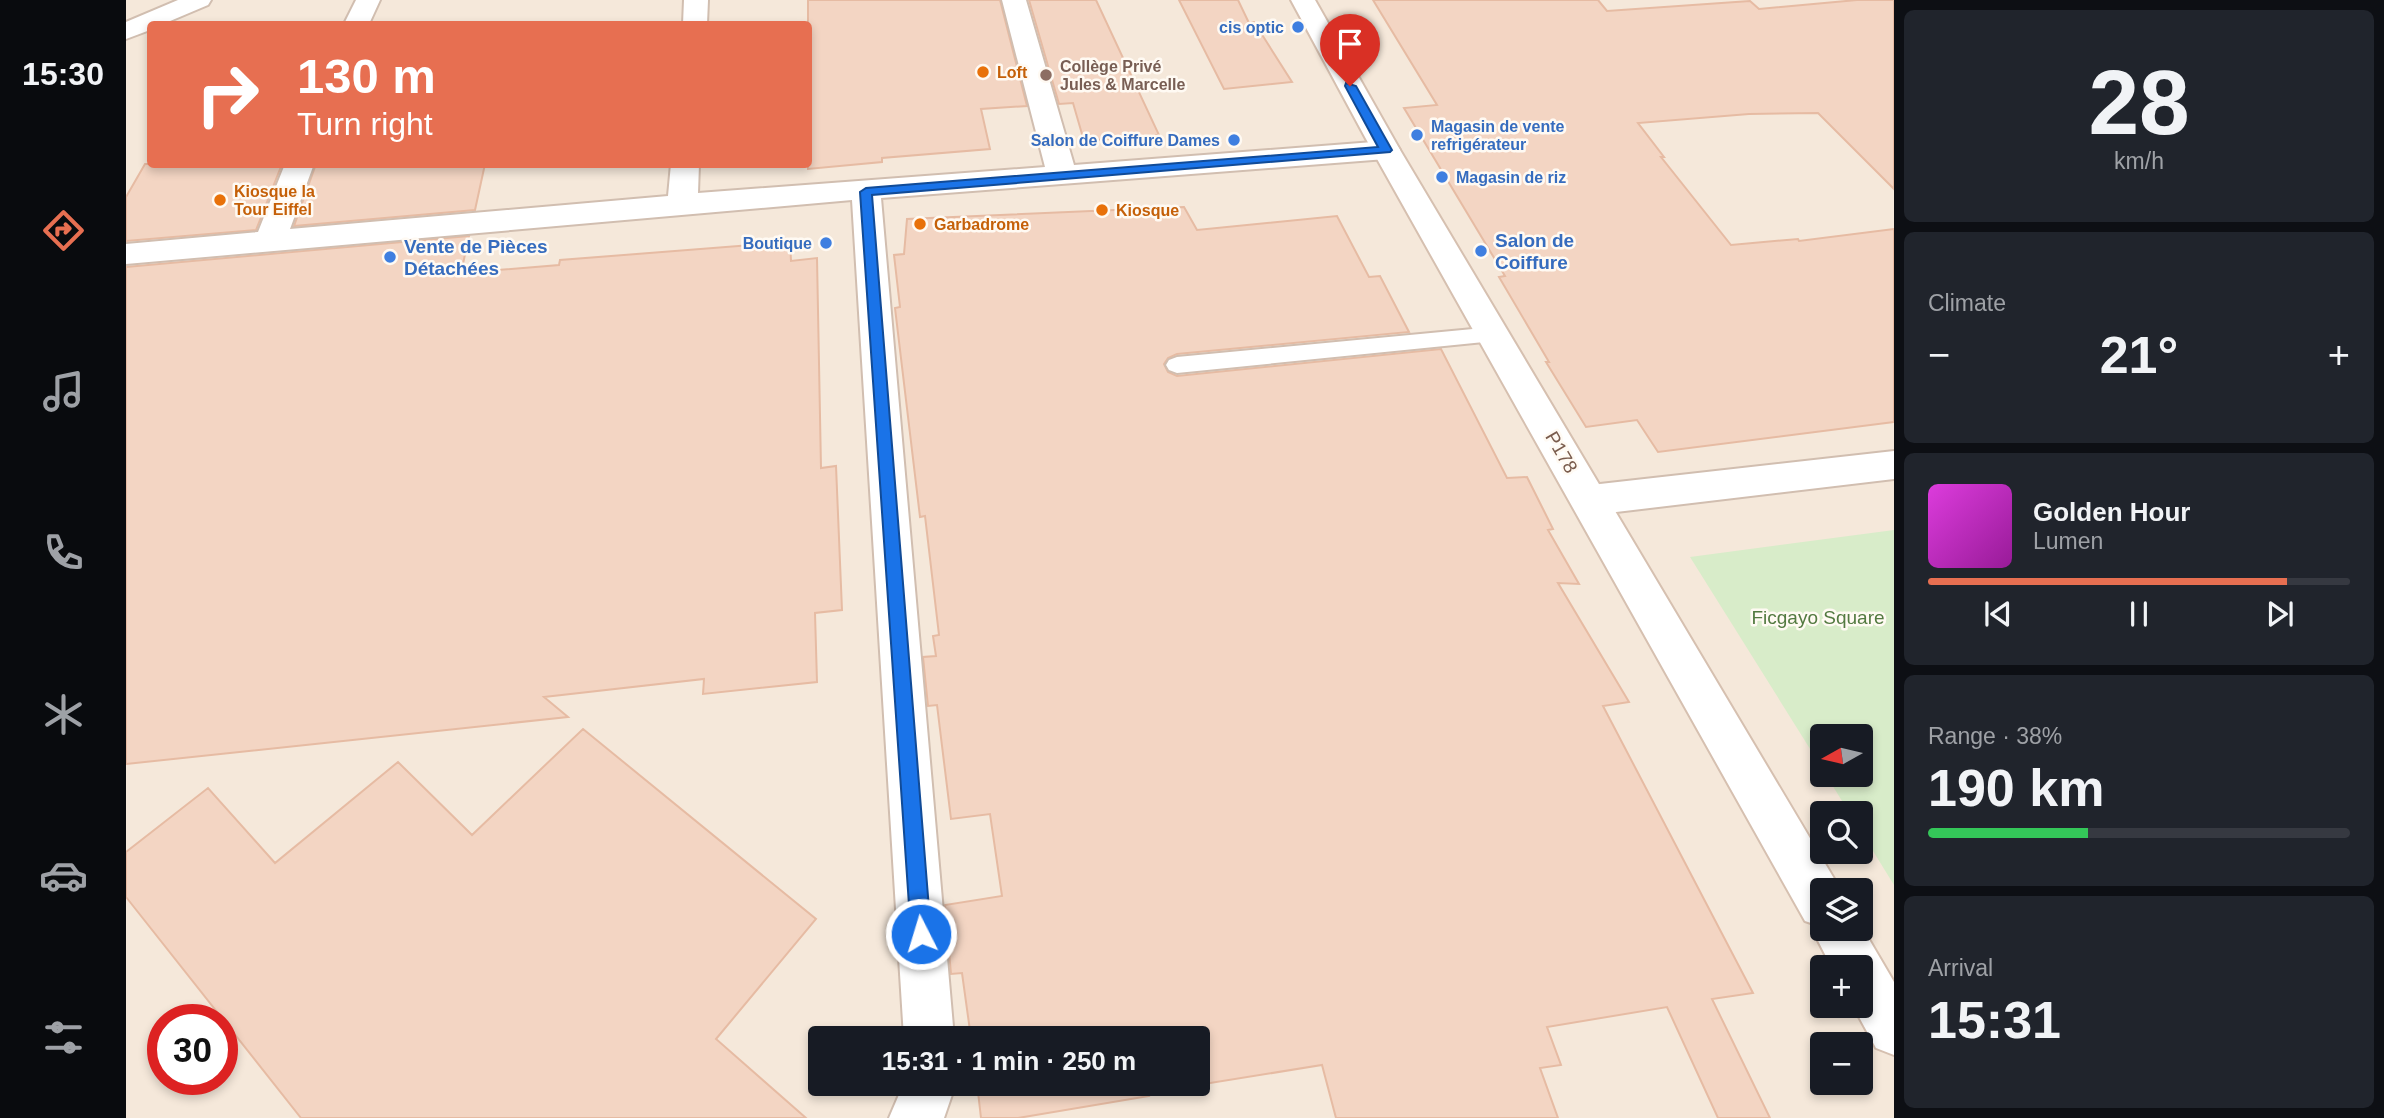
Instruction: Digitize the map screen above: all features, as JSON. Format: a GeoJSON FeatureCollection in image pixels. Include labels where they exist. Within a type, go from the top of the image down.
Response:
{"type":"FeatureCollection","features":[{"type":"Feature","properties":{"kind":"street"},"geometry":{"type":"LineString","coordinates":[[150,21],[199,0]]}},
{"type":"Feature","properties":{"kind":"street"},"geometry":{"type":"LineString","coordinates":[[358,21],[368,0]]}},
{"type":"Feature","properties":{"kind":"street"},"geometry":{"type":"LineString","coordinates":[[695,21],[696,0]]}},
{"type":"Feature","properties":{"kind":"street"},"geometry":{"type":"LineString","coordinates":[[1014,0],[1062,175]]}},
{"type":"Feature","properties":{"kind":"street","name":"P178"},"geometry":{"type":"LineString","coordinates":[[1303,0],[1386,150],[1591,500],[1810,883]]}},
{"type":"Feature","properties":{"kind":"street"},"geometry":{"type":"LineString","coordinates":[[126,31],[147,22]]}},
{"type":"Feature","properties":{"kind":"street"},"geometry":{"type":"LineString","coordinates":[[126,254],[682,204],[866,192],[1386,150]]}},
{"type":"Feature","properties":{"kind":"street"},"geometry":{"type":"LineString","coordinates":[[270,241],[298,168]]}},
{"type":"Feature","properties":{"kind":"street"},"geometry":{"type":"LineString","coordinates":[[682,204],[685,168]]}},
{"type":"Feature","properties":{"kind":"street"},"geometry":{"type":"LineString","coordinates":[[866,192],[928,1026]]}},
{"type":"Feature","properties":{"kind":"street"},"geometry":{"type":"LineString","coordinates":[[1591,500],[1894,466]]}},
{"type":"Feature","properties":{"kind":"street"},"geometry":{"type":"LineString","coordinates":[[1873,993],[1894,1030]]}},
{"type":"Feature","properties":{"kind":"street"},"geometry":{"type":"LineString","coordinates":[[915,1118],[922,1109],[926,1096]]}},
{"type":"Feature","properties":{"kind":"lane"},"geometry":{"type":"LineString","coordinates":[[1177,365],[1494,334]]}},
{"type":"Feature","properties":{"kind":"shaded area"},"geometry":{"type":"Polygon","coordinates":[[[126,0],[1894,0],[1894,1118],[126,1118],[126,0]]]}},
{"type":"Feature","properties":{"kind":"green space","name":"Ficgayo Square"},"geometry":{"type":"Polygon","coordinates":[[[1894,530],[1894,885],[1873,851],[1873,801],[1842,801],[1834,788],[1873,787],[1873,724],[1810,724],[1810,749],[1690,557],[1894,530]]]}},
{"type":"Feature","properties":{"kind":"building"},"geometry":{"type":"Polygon","coordinates":[[[808,0],[1000,0],[1027,106],[981,109],[990,149],[882,158],[882,162],[808,169],[812,168],[812,21],[808,21],[808,0]]]}},
{"type":"Feature","properties":{"kind":"building"},"geometry":{"type":"Polygon","coordinates":[[[1029,0],[1096,0],[1159,135],[1084,141],[1073,103],[1059,104],[1029,0]]]}},
{"type":"Feature","properties":{"kind":"building"},"geometry":{"type":"Polygon","coordinates":[[[1179,0],[1238,0],[1249,23],[1254,22],[1292,82],[1224,89],[1179,0]]]}},
{"type":"Feature","properties":{"kind":"building"},"geometry":{"type":"Polygon","coordinates":[[[1373,0],[1598,0],[1607,11],[1750,1],[1759,9],[1857,0],[1894,0],[1894,189],[1818,113],[1749,114],[1638,123],[1664,157],[1661,157],[1731,245],[1799,241],[1894,229],[1894,422],[1658,452],[1637,420],[1586,427],[1499,277],[1505,276],[1404,108],[1437,105],[1373,0]]]}},
{"type":"Feature","properties":{"kind":"building"},"geometry":{"type":"Polygon","coordinates":[[[145,164],[147,168],[280,168],[256,230],[126,241],[126,197],[145,164]]]}},
{"type":"Feature","properties":{"kind":"building"},"geometry":{"type":"Polygon","coordinates":[[[315,168],[484,168],[475,210],[294,226],[315,168]]]}},
{"type":"Feature","properties":{"kind":"building"},"geometry":{"type":"Polygon","coordinates":[[[1184,207],[1197,230],[1337,216],[1369,277],[1380,276],[1409,332],[1177,354],[1168,358],[1164,364],[1168,372],[1177,376],[1441,349],[1507,478],[1527,477],[1553,529],[1548,530],[1579,584],[1558,583],[1629,702],[1603,706],[1753,993],[1712,999],[1770,1118],[1718,1118],[1667,1007],[1547,1027],[1561,1065],[1540,1068],[1558,1118],[1336,1118],[1322,1065],[1210,1083],[1210,1026],[969,1026],[962,973],[951,974],[945,905],[1002,896],[990,814],[951,819],[937,705],[928,706],[923,657],[936,656],[933,636],[939,635],[925,516],[920,517],[895,308],[900,307],[894,255],[904,254],[907,219],[1184,207]]]}},
{"type":"Feature","properties":{"kind":"building"},"geometry":{"type":"Polygon","coordinates":[[[469,236],[461,273],[559,265],[560,260],[790,242],[791,261],[817,258],[821,468],[836,466],[842,610],[815,613],[817,682],[703,694],[704,679],[544,697],[568,717],[126,764],[126,267],[469,236]]]}},
{"type":"Feature","properties":{"kind":"building"},"geometry":{"type":"Polygon","coordinates":[[[583,729],[816,919],[716,1039],[806,1118],[301,1118],[238,1038],[238,1004],[211,1004],[126,897],[126,852],[208,788],[275,863],[398,762],[472,835],[583,729]]]}},
{"type":"Feature","properties":{"kind":"building"},"geometry":{"type":"Polygon","coordinates":[[[978,1096],[1149,1096],[1018,1118],[981,1118],[978,1096]]]}},
{"type":"Feature","properties":{"kind":"place","name":"cis optic"},"geometry":{"type":"Point","coordinates":[1298,27]}},
{"type":"Feature","properties":{"kind":"place","name":"Loft"},"geometry":{"type":"Point","coordinates":[983,72]}},
{"type":"Feature","properties":{"kind":"place","name":"Collège Privé Jules & Marcelle"},"geometry":{"type":"Point","coordinates":[1046,75]}},
{"type":"Feature","properties":{"kind":"place","name":"Magasin de vente refrigérateur"},"geometry":{"type":"Point","coordinates":[1417,135]}},
{"type":"Feature","properties":{"kind":"place","name":"Salon de Coiffure Dames"},"geometry":{"type":"Point","coordinates":[1234,140]}},
{"type":"Feature","properties":{"kind":"place","name":"Magasin de riz"},"geometry":{"type":"Point","coordinates":[1442,177]}},
{"type":"Feature","properties":{"kind":"place","name":"Kiosque la Tour Eiffel"},"geometry":{"type":"Point","coordinates":[220,200]}},
{"type":"Feature","properties":{"kind":"place","name":"Kiosque"},"geometry":{"type":"Point","coordinates":[1102,210]}},
{"type":"Feature","properties":{"kind":"place","name":"Garbadrome"},"geometry":{"type":"Point","coordinates":[920,224]}},
{"type":"Feature","properties":{"kind":"place","name":"Boutique"},"geometry":{"type":"Point","coordinates":[826,243]}},
{"type":"Feature","properties":{"kind":"place","name":"Salon de Coiffure"},"geometry":{"type":"Point","coordinates":[1481,251]}},
{"type":"Feature","properties":{"kind":"place","name":"Vente de Pièces Détachées"},"geometry":{"type":"Point","coordinates":[390,257]}},
{"type":"Feature","properties":{"kind":"route"},"geometry":{"type":"LineString","coordinates":[[921,934],[866,192],[1386,150],[1350,86]]}}]}
